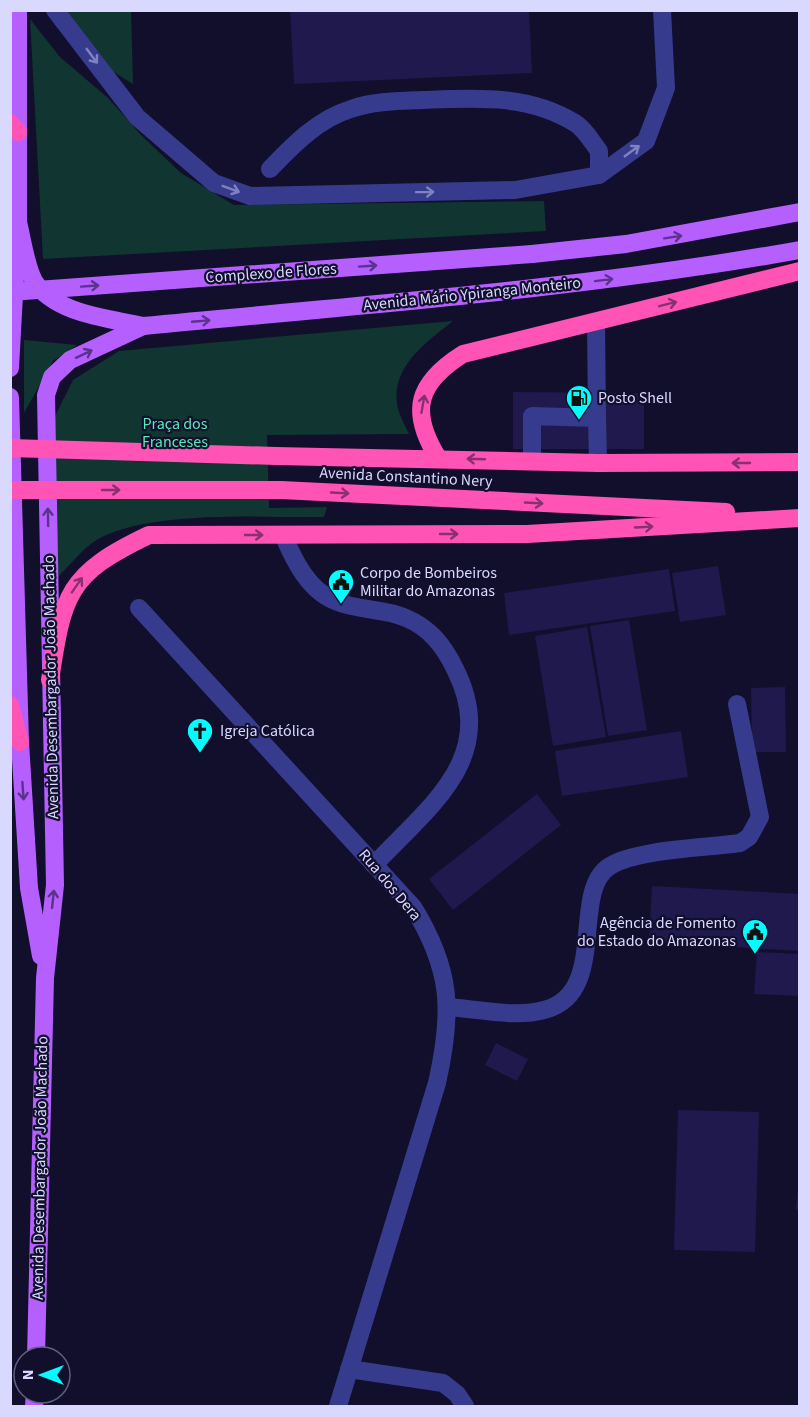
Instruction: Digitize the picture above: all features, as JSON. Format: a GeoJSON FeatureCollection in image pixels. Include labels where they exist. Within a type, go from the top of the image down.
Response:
{"type":"FeatureCollection","features":[{"type":"Feature","properties":{"kind":"highway"},"geometry":{"type":"LineString","coordinates":[[438,458],[425,436],[421,410],[428,384],[440,369],[463,354],[800,271]]}},
{"type":"Feature","properties":{"kind":"highway","name":"Avenida Constantino Nery"},"geometry":{"type":"LineString","coordinates":[[10,448],[598,463],[800,462]]}},
{"type":"Feature","properties":{"kind":"highway","name":"Avenida Constantino Nery"},"geometry":{"type":"LineString","coordinates":[[10,490],[281,490],[800,517]]}},
{"type":"Feature","properties":{"kind":"highway"},"geometry":{"type":"LineString","coordinates":[[50,680],[58,624],[67,600],[87,571],[117,550],[149,535],[527,534],[800,517]]}},
{"type":"Feature","properties":{"kind":"highway"},"geometry":{"type":"LineString","coordinates":[[10,705],[20,742]]}},
{"type":"Feature","properties":{"kind":"main road"},"geometry":{"type":"LineString","coordinates":[[10,368],[18,222],[14,127],[18,10]]}},
{"type":"Feature","properties":{"kind":"main road","name":"Avenida Mário Ypiranga Monteiro"},"geometry":{"type":"LineString","coordinates":[[532,254],[626,244],[800,212]]}},
{"type":"Feature","properties":{"kind":"main road","name":"Avenida Mário Ypiranga Monteiro"},"geometry":{"type":"LineString","coordinates":[[18,222],[34,280],[56,302],[142,326]]}},
{"type":"Feature","properties":{"kind":"main road","name":"Avenida Mário Ypiranga Monteiro"},"geometry":{"type":"LineString","coordinates":[[46,395],[52,377],[70,360],[142,326],[533,289],[707,266],[800,250]]}},
{"type":"Feature","properties":{"kind":"main road","name":"Complexo de Flores"},"geometry":{"type":"LineString","coordinates":[[10,292],[532,254]]}},
{"type":"Feature","properties":{"kind":"main road","name":"Avenida Desembargador João Machado"},"geometry":{"type":"LineString","coordinates":[[36,1345],[45,978],[55,885],[46,395]]}},
{"type":"Feature","properties":{"kind":"main road","name":"Avenida Desembargador João Machado"},"geometry":{"type":"LineString","coordinates":[[10,397],[20,742],[29,888],[45,978]]}},
{"type":"Feature","properties":{"kind":"street"},"geometry":{"type":"LineString","coordinates":[[56,10],[137,117],[214,183],[250,196],[515,190],[599,175],[646,141],[666,88],[662,10]]}},
{"type":"Feature","properties":{"kind":"street"},"geometry":{"type":"LineString","coordinates":[[270,168],[295,143],[321,124],[349,109],[380,102],[490,97],[526,102],[578,124],[599,151],[599,175]]}},
{"type":"Feature","properties":{"kind":"street"},"geometry":{"type":"LineString","coordinates":[[596,322],[598,463]]}},
{"type":"Feature","properties":{"kind":"street"},"geometry":{"type":"LineString","coordinates":[[532,461],[532,416],[597,418]]}},
{"type":"Feature","properties":{"kind":"street"},"geometry":{"type":"LineString","coordinates":[[283,535],[304,575],[335,601],[404,617],[424,626],[439,642],[451,661],[468,703],[470,725],[468,746],[453,780],[374,865]]}},
{"type":"Feature","properties":{"kind":"street","name":"Rua dos Dera"},"geometry":{"type":"LineString","coordinates":[[139,608],[413,907],[431,937],[443,970],[448,1007],[444,1049],[436,1083],[338,1407]]}},
{"type":"Feature","properties":{"kind":"street"},"geometry":{"type":"LineString","coordinates":[[448,1007],[524,1012],[545,1010],[554,1005],[564,999],[582,970],[585,961],[591,898],[597,880],[609,867],[629,858],[740,843],[749,837],[760,817],[737,704]]}},
{"type":"Feature","properties":{"kind":"street"},"geometry":{"type":"LineString","coordinates":[[349,1369],[443,1383],[457,1394],[465,1407]]}},
{"type":"Feature","properties":{"kind":"green space"},"geometry":{"type":"Polygon","coordinates":[[[66,11],[131,11],[133,84],[112,71],[66,11]]]}},
{"type":"Feature","properties":{"kind":"green space"},"geometry":{"type":"Polygon","coordinates":[[[30,19],[60,57],[108,98],[142,136],[181,173],[234,205],[544,201],[546,231],[43,259],[30,19]]]}},
{"type":"Feature","properties":{"kind":"green space","name":"Praça dos Franceses"},"geometry":{"type":"Polygon","coordinates":[[[453,321],[413,356],[400,378],[397,404],[409,434],[267,435],[269,508],[327,507],[324,517],[204,518],[141,525],[114,532],[92,543],[56,579],[55,416],[73,380],[119,351],[453,321]]]}},
{"type":"Feature","properties":{"kind":"green space"},"geometry":{"type":"Polygon","coordinates":[[[24,340],[77,345],[53,361],[24,413],[24,340]]]}},
{"type":"Feature","properties":{"kind":"building"},"geometry":{"type":"Polygon","coordinates":[[[290,10],[529,10],[532,73],[294,84],[290,10]]]}},
{"type":"Feature","properties":{"kind":"building","name":"Posto Shell"},"geometry":{"type":"Polygon","coordinates":[[[513,392],[644,393],[644,449],[513,449],[513,392]]]}},
{"type":"Feature","properties":{"kind":"building"},"geometry":{"type":"Polygon","coordinates":[[[718,566],[726,615],[680,622],[672,573],[718,566]]]}},
{"type":"Feature","properties":{"kind":"building"},"geometry":{"type":"Polygon","coordinates":[[[669,569],[675,611],[509,635],[504,593],[669,569]]]}},
{"type":"Feature","properties":{"kind":"building"},"geometry":{"type":"Polygon","coordinates":[[[629,620],[647,730],[608,736],[590,626],[629,620]]]}},
{"type":"Feature","properties":{"kind":"building"},"geometry":{"type":"Polygon","coordinates":[[[587,627],[606,737],[553,746],[535,636],[587,627]]]}},
{"type":"Feature","properties":{"kind":"building"},"geometry":{"type":"Polygon","coordinates":[[[785,687],[786,752],[752,752],[751,688],[785,687]]]}},
{"type":"Feature","properties":{"kind":"building"},"geometry":{"type":"Polygon","coordinates":[[[681,731],[688,777],[562,796],[555,751],[681,731]]]}},
{"type":"Feature","properties":{"kind":"building"},"geometry":{"type":"Polygon","coordinates":[[[537,794],[561,825],[453,910],[429,879],[537,794]]]}},
{"type":"Feature","properties":{"kind":"building"},"geometry":{"type":"Polygon","coordinates":[[[652,886],[800,894],[800,951],[649,942],[652,886]]]}},
{"type":"Feature","properties":{"kind":"building"},"geometry":{"type":"Polygon","coordinates":[[[757,952],[800,954],[800,996],[754,994],[757,952]]]}},
{"type":"Feature","properties":{"kind":"building"},"geometry":{"type":"Polygon","coordinates":[[[496,1043],[528,1059],[517,1081],[485,1065],[496,1043]]]}},
{"type":"Feature","properties":{"kind":"building"},"geometry":{"type":"Polygon","coordinates":[[[678,1110],[759,1112],[755,1252],[674,1250],[678,1110]]]}},
{"type":"Feature","properties":{"kind":"building"},"geometry":{"type":"Polygon","coordinates":[[[798,1186],[800,1186],[800,1210],[796,1209],[798,1186]]]}},
{"type":"Feature","properties":{"kind":"place","name":"Posto Shell"},"geometry":{"type":"Point","coordinates":[579,421]}},
{"type":"Feature","properties":{"kind":"place","name":"Corpo de Bombeiros Militar do Amazonas"},"geometry":{"type":"Point","coordinates":[341,605]}},
{"type":"Feature","properties":{"kind":"place","name":"Igreja Católica"},"geometry":{"type":"Point","coordinates":[200,754]}},
{"type":"Feature","properties":{"kind":"place","name":"Agência de Fomento do Estado do Amazonas"},"geometry":{"type":"Point","coordinates":[755,955]}}]}
